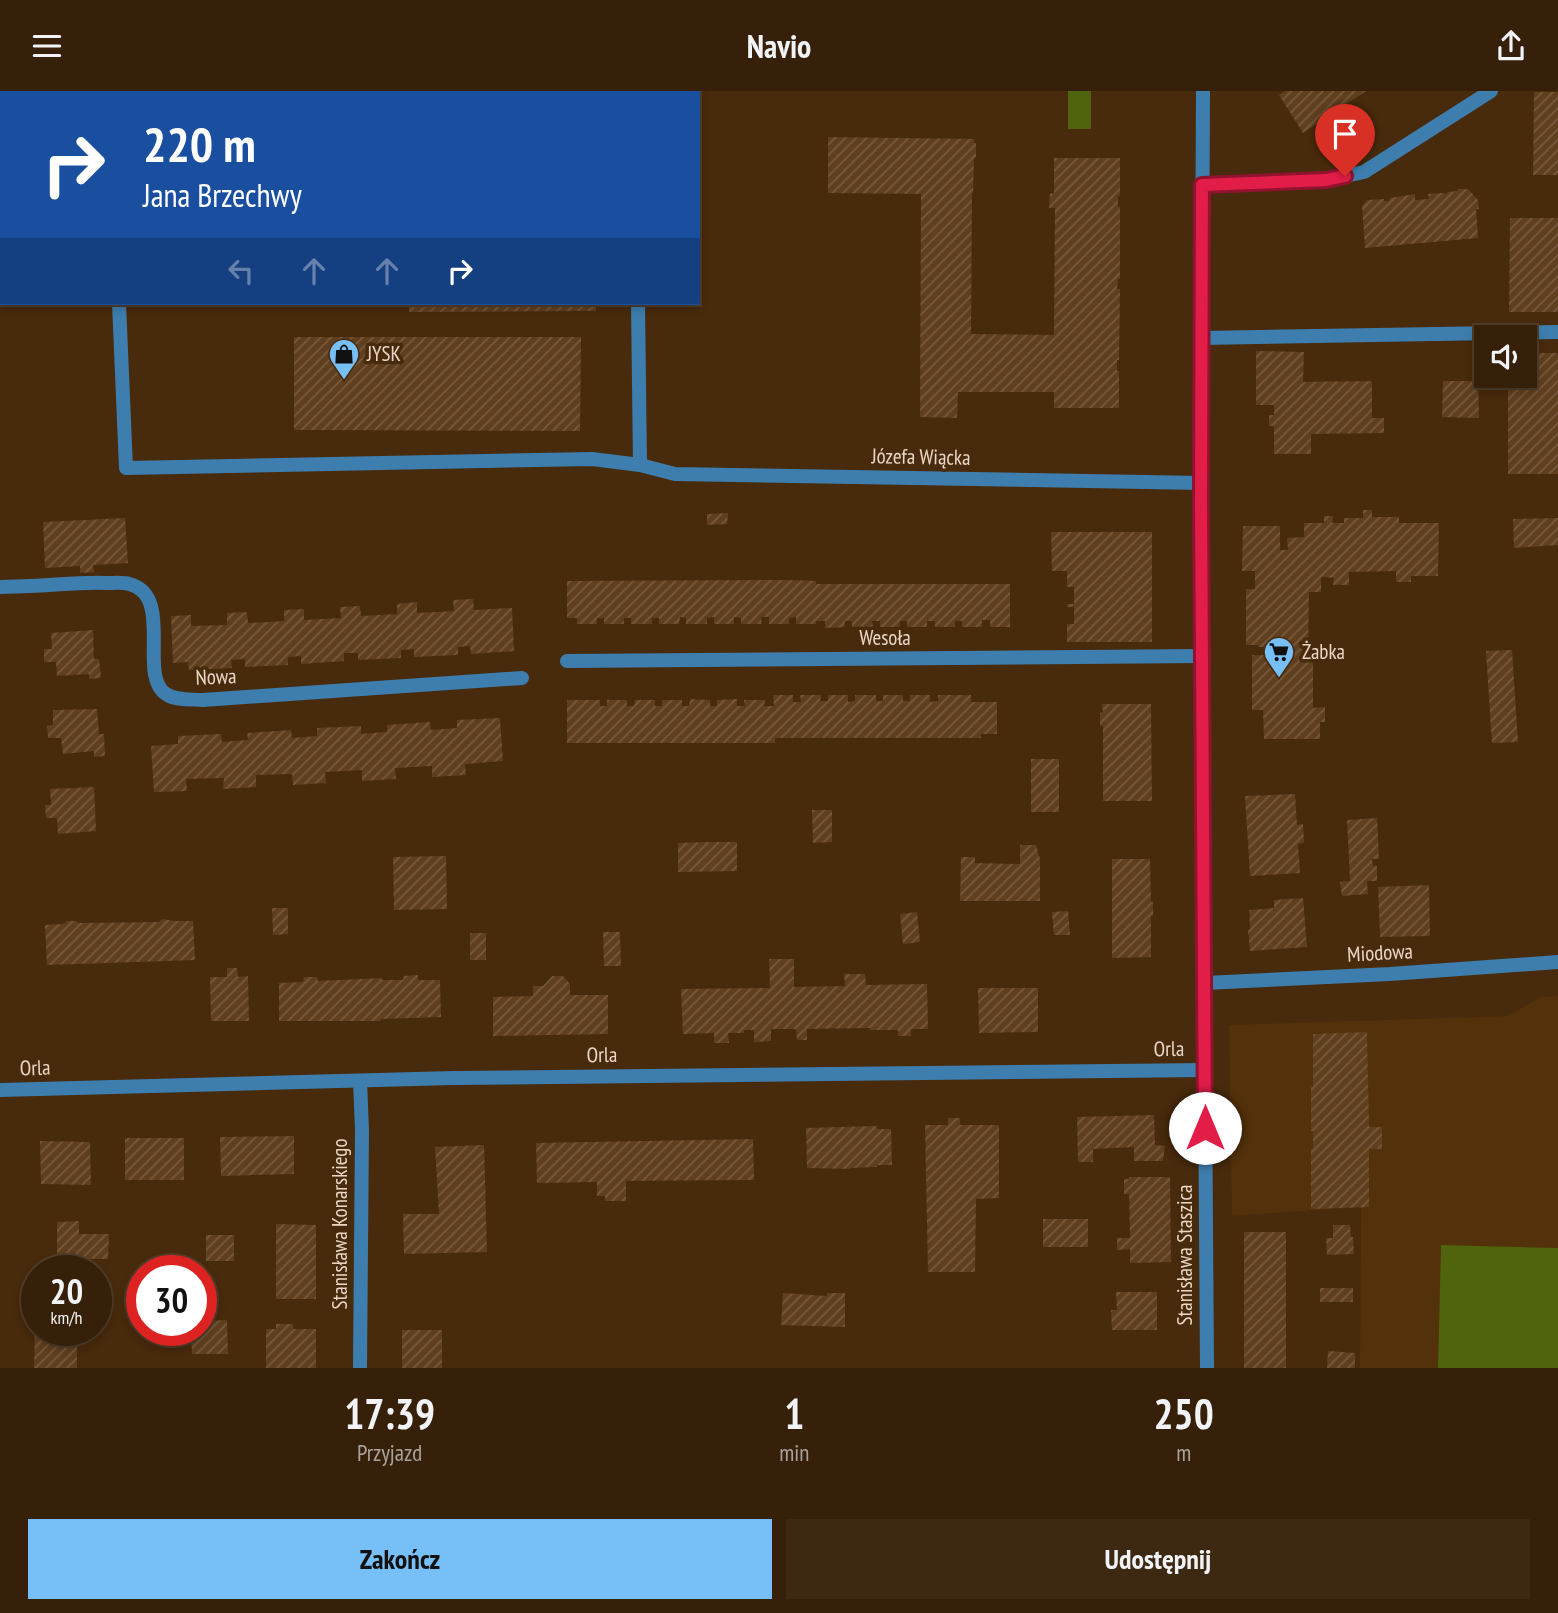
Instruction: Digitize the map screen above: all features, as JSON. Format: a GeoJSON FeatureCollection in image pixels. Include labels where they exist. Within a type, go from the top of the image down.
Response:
{"type":"FeatureCollection","features":[{"type":"Feature","properties":{"kind":"street","name":"Stanisława Staszica"},"geometry":{"type":"LineString","coordinates":[[1203,91],[1202,656],[1207,1368]]}},
{"type":"Feature","properties":{"kind":"street"},"geometry":{"type":"LineString","coordinates":[[1202,185],[1326,180],[1364,172],[1491,91]]}},
{"type":"Feature","properties":{"kind":"street","name":"Józefa Wiącka"},"geometry":{"type":"LineString","coordinates":[[119,305],[126,468],[592,459],[640,465],[675,474],[1202,482]]}},
{"type":"Feature","properties":{"kind":"street"},"geometry":{"type":"LineString","coordinates":[[638,305],[640,465]]}},
{"type":"Feature","properties":{"kind":"street"},"geometry":{"type":"LineString","coordinates":[[1202,338],[1558,332]]}},
{"type":"Feature","properties":{"kind":"street","name":"Nowa"},"geometry":{"type":"LineString","coordinates":[[0,587],[130,584],[143,591],[151,602],[158,686],[166,694],[180,699],[203,700],[522,678]]}},
{"type":"Feature","properties":{"kind":"street","name":"Wesoła"},"geometry":{"type":"LineString","coordinates":[[568,661],[1202,656]]}},
{"type":"Feature","properties":{"kind":"street","name":"Miodowa"},"geometry":{"type":"LineString","coordinates":[[1205,983],[1558,963]]}},
{"type":"Feature","properties":{"kind":"street","name":"Orla"},"geometry":{"type":"LineString","coordinates":[[0,1090],[453,1078],[1205,1070]]}},
{"type":"Feature","properties":{"kind":"street","name":"Stanisława Konarskiego"},"geometry":{"type":"LineString","coordinates":[[360,1081],[360,1368]]}},
{"type":"Feature","properties":{"kind":"shaded area"},"geometry":{"type":"Polygon","coordinates":[[[1558,996],[1558,1368],[1360,1368],[1361,1207],[1232,1216],[1229,1025],[1508,1016],[1541,997],[1558,996]]]}},
{"type":"Feature","properties":{"kind":"green space"},"geometry":{"type":"Polygon","coordinates":[[[1068,91],[1091,91],[1091,129],[1068,129],[1068,91]]]}},
{"type":"Feature","properties":{"kind":"green space"},"geometry":{"type":"Polygon","coordinates":[[[1441,1245],[1558,1248],[1558,1368],[1438,1368],[1441,1245]]]}},
{"type":"Feature","properties":{"kind":"building"},"geometry":{"type":"Polygon","coordinates":[[[1285,91],[1366,91],[1303,133],[1279,95],[1285,91]]]}},
{"type":"Feature","properties":{"kind":"building"},"geometry":{"type":"Polygon","coordinates":[[[1534,92],[1558,92],[1558,175],[1533,175],[1534,92]]]}},
{"type":"Feature","properties":{"kind":"building"},"geometry":{"type":"Polygon","coordinates":[[[828,137],[974,139],[976,158],[972,193],[971,334],[1054,335],[1055,208],[1049,208],[1050,193],[1054,194],[1054,158],[1120,158],[1120,279],[1117,289],[1120,289],[1117,360],[1119,408],[1054,408],[1054,392],[958,392],[957,418],[920,417],[921,194],[828,193],[828,137]]]}},
{"type":"Feature","properties":{"kind":"building"},"geometry":{"type":"Polygon","coordinates":[[[1457,189],[1469,190],[1478,200],[1478,238],[1365,248],[1362,206],[1367,200],[1389,201],[1390,198],[1415,194],[1415,200],[1429,199],[1428,194],[1447,194],[1458,191],[1457,189]]]}},
{"type":"Feature","properties":{"kind":"building"},"geometry":{"type":"Polygon","coordinates":[[[1510,218],[1558,218],[1558,312],[1509,312],[1510,218]]]}},
{"type":"Feature","properties":{"kind":"building"},"geometry":{"type":"Polygon","coordinates":[[[409,305],[596,305],[596,311],[409,312],[409,305]]]}},
{"type":"Feature","properties":{"kind":"building"},"geometry":{"type":"Polygon","coordinates":[[[294,337],[581,337],[580,431],[294,430],[294,337]]]}},
{"type":"Feature","properties":{"kind":"building"},"geometry":{"type":"Polygon","coordinates":[[[1256,351],[1304,352],[1303,382],[1372,381],[1372,418],[1384,418],[1384,433],[1311,434],[1311,454],[1274,454],[1274,426],[1269,426],[1269,415],[1274,415],[1274,405],[1256,405],[1256,351]]]}},
{"type":"Feature","properties":{"kind":"building"},"geometry":{"type":"Polygon","coordinates":[[[1537,353],[1558,353],[1558,474],[1508,474],[1508,388],[1537,388],[1537,353]]]}},
{"type":"Feature","properties":{"kind":"building"},"geometry":{"type":"Polygon","coordinates":[[[1443,381],[1474,381],[1474,388],[1478,388],[1479,418],[1442,417],[1443,381]]]}},
{"type":"Feature","properties":{"kind":"building"},"geometry":{"type":"Polygon","coordinates":[[[1363,510],[1372,510],[1372,517],[1399,517],[1399,523],[1439,523],[1438,576],[1411,576],[1411,582],[1396,582],[1396,571],[1349,572],[1349,585],[1333,585],[1334,578],[1321,577],[1321,592],[1309,592],[1308,656],[1313,656],[1313,708],[1325,707],[1325,722],[1320,722],[1320,739],[1264,739],[1263,710],[1252,710],[1252,655],[1264,655],[1264,647],[1246,645],[1246,589],[1255,589],[1255,571],[1242,571],[1243,526],[1280,526],[1280,550],[1288,550],[1287,538],[1304,537],[1304,523],[1324,523],[1324,516],[1333,516],[1332,523],[1344,523],[1344,518],[1363,518],[1363,510]]]}},
{"type":"Feature","properties":{"kind":"building"},"geometry":{"type":"Polygon","coordinates":[[[728,513],[727,524],[707,525],[707,514],[728,513]]]}},
{"type":"Feature","properties":{"kind":"building"},"geometry":{"type":"Polygon","coordinates":[[[125,518],[128,563],[93,565],[94,572],[80,573],[80,566],[45,568],[43,522],[125,518]]]}},
{"type":"Feature","properties":{"kind":"building"},"geometry":{"type":"Polygon","coordinates":[[[1558,518],[1558,545],[1514,548],[1513,519],[1558,518]]]}},
{"type":"Feature","properties":{"kind":"building"},"geometry":{"type":"Polygon","coordinates":[[[1051,532],[1152,532],[1152,642],[1067,642],[1067,624],[1074,624],[1074,607],[1067,607],[1067,604],[1074,604],[1074,587],[1067,587],[1067,571],[1052,571],[1051,532]]]}},
{"type":"Feature","properties":{"kind":"building"},"geometry":{"type":"Polygon","coordinates":[[[567,581],[816,581],[816,584],[1010,584],[1010,627],[990,627],[990,620],[982,620],[982,627],[962,627],[962,621],[955,621],[955,627],[935,627],[935,621],[927,621],[927,627],[907,627],[907,621],[900,621],[900,627],[880,627],[880,621],[872,621],[873,627],[852,627],[852,621],[845,621],[845,627],[825,628],[825,621],[796,624],[796,617],[789,618],[789,624],[769,624],[769,617],[761,617],[762,624],[741,624],[741,618],[734,617],[734,624],[714,624],[714,617],[707,618],[707,624],[686,624],[686,618],[680,617],[679,624],[659,624],[659,618],[652,618],[652,624],[631,624],[631,618],[624,618],[624,624],[604,624],[604,618],[597,618],[597,624],[577,624],[577,618],[567,618],[567,581]]]}},
{"type":"Feature","properties":{"kind":"building"},"geometry":{"type":"Polygon","coordinates":[[[473,599],[474,610],[512,608],[514,651],[471,654],[470,646],[458,647],[458,655],[414,657],[414,649],[401,650],[401,658],[358,660],[358,653],[344,653],[344,661],[301,664],[301,656],[288,657],[288,665],[245,667],[245,659],[231,660],[232,668],[189,670],[188,662],[173,663],[171,616],[191,615],[191,626],[227,625],[227,613],[247,612],[248,623],[284,621],[284,610],[304,609],[304,620],[341,618],[340,607],[360,606],[361,616],[397,614],[397,604],[417,602],[417,613],[454,611],[453,600],[473,599]]]}},
{"type":"Feature","properties":{"kind":"building"},"geometry":{"type":"Polygon","coordinates":[[[93,630],[94,659],[99,659],[101,678],[89,679],[89,674],[57,676],[56,662],[44,662],[44,649],[52,649],[51,633],[93,630]]]}},
{"type":"Feature","properties":{"kind":"building"},"geometry":{"type":"Polygon","coordinates":[[[1512,650],[1518,742],[1492,743],[1486,651],[1512,650]]]}},
{"type":"Feature","properties":{"kind":"building"},"geometry":{"type":"Polygon","coordinates":[[[773,695],[793,695],[793,702],[801,702],[800,695],[821,695],[820,701],[828,701],[828,695],[848,695],[848,702],[855,701],[855,695],[876,695],[876,701],[883,701],[883,695],[903,695],[903,701],[910,701],[910,695],[930,695],[930,702],[938,701],[938,695],[971,695],[971,702],[997,702],[997,734],[981,734],[981,738],[775,738],[775,743],[567,743],[567,700],[600,700],[600,706],[607,706],[607,700],[627,700],[627,706],[634,706],[635,700],[655,700],[655,706],[662,706],[662,700],[682,700],[682,706],[689,706],[690,699],[710,700],[710,706],[717,706],[717,700],[737,699],[737,706],[745,706],[744,700],[765,700],[764,706],[774,706],[773,695]]]}},
{"type":"Feature","properties":{"kind":"building"},"geometry":{"type":"Polygon","coordinates":[[[1102,704],[1151,704],[1152,801],[1103,801],[1103,726],[1100,726],[1102,704]]]}},
{"type":"Feature","properties":{"kind":"building"},"geometry":{"type":"Polygon","coordinates":[[[97,709],[99,734],[104,734],[105,756],[94,757],[94,751],[63,754],[61,738],[48,738],[47,726],[53,725],[53,710],[97,709]]]}},
{"type":"Feature","properties":{"kind":"building"},"geometry":{"type":"Polygon","coordinates":[[[500,718],[503,761],[465,764],[466,775],[432,777],[432,766],[395,768],[396,779],[362,781],[362,770],[325,772],[326,783],[293,785],[292,774],[256,775],[256,787],[223,789],[224,778],[186,779],[187,791],[154,792],[151,746],[178,744],[178,736],[221,734],[222,742],[248,740],[247,733],[291,730],[292,738],[317,736],[317,728],[361,726],[361,734],[387,732],[387,725],[430,722],[431,730],[457,728],[457,720],[500,718]]]}},
{"type":"Feature","properties":{"kind":"building"},"geometry":{"type":"Polygon","coordinates":[[[1031,759],[1059,759],[1059,812],[1031,812],[1031,759]]]}},
{"type":"Feature","properties":{"kind":"building"},"geometry":{"type":"Polygon","coordinates":[[[94,787],[96,831],[58,834],[57,818],[46,818],[45,805],[51,805],[50,789],[94,787]]]}},
{"type":"Feature","properties":{"kind":"building"},"geometry":{"type":"Polygon","coordinates":[[[1295,794],[1297,825],[1303,824],[1304,843],[1298,844],[1300,873],[1250,876],[1245,796],[1295,794]]]}},
{"type":"Feature","properties":{"kind":"building"},"geometry":{"type":"Polygon","coordinates":[[[812,810],[832,810],[832,842],[813,843],[812,810]]]}},
{"type":"Feature","properties":{"kind":"building"},"geometry":{"type":"Polygon","coordinates":[[[1377,818],[1379,859],[1372,859],[1373,866],[1377,866],[1377,881],[1367,881],[1368,894],[1342,896],[1340,882],[1350,881],[1347,820],[1377,818]]]}},
{"type":"Feature","properties":{"kind":"building"},"geometry":{"type":"Polygon","coordinates":[[[737,842],[737,871],[678,872],[678,843],[737,842]]]}},
{"type":"Feature","properties":{"kind":"building"},"geometry":{"type":"Polygon","coordinates":[[[1020,845],[1036,845],[1040,859],[1040,901],[960,901],[961,857],[975,857],[975,863],[1020,864],[1020,845]]]}},
{"type":"Feature","properties":{"kind":"building"},"geometry":{"type":"Polygon","coordinates":[[[446,856],[447,909],[394,910],[393,857],[446,856]]]}},
{"type":"Feature","properties":{"kind":"building"},"geometry":{"type":"Polygon","coordinates":[[[1112,859],[1150,859],[1153,902],[1151,957],[1112,958],[1112,859]]]}},
{"type":"Feature","properties":{"kind":"building"},"geometry":{"type":"Polygon","coordinates":[[[1429,885],[1430,936],[1380,937],[1378,887],[1429,885]]]}},
{"type":"Feature","properties":{"kind":"building"},"geometry":{"type":"Polygon","coordinates":[[[1303,898],[1307,947],[1250,951],[1249,910],[1274,908],[1274,900],[1303,898]]]}},
{"type":"Feature","properties":{"kind":"building"},"geometry":{"type":"Polygon","coordinates":[[[272,908],[288,908],[288,934],[273,935],[272,908]]]}},
{"type":"Feature","properties":{"kind":"building"},"geometry":{"type":"Polygon","coordinates":[[[1068,911],[1070,935],[1054,935],[1052,912],[1068,911]]]}},
{"type":"Feature","properties":{"kind":"building"},"geometry":{"type":"Polygon","coordinates":[[[917,912],[920,942],[903,944],[900,914],[917,912]]]}},
{"type":"Feature","properties":{"kind":"building"},"geometry":{"type":"Polygon","coordinates":[[[162,919],[193,921],[195,960],[47,965],[45,925],[64,924],[67,921],[159,922],[162,919]]]}},
{"type":"Feature","properties":{"kind":"building"},"geometry":{"type":"Polygon","coordinates":[[[603,932],[620,932],[621,966],[604,966],[603,932]]]}},
{"type":"Feature","properties":{"kind":"building"},"geometry":{"type":"Polygon","coordinates":[[[470,933],[486,933],[486,960],[470,960],[470,933]]]}},
{"type":"Feature","properties":{"kind":"building"},"geometry":{"type":"Polygon","coordinates":[[[769,959],[794,959],[794,987],[845,986],[844,974],[865,974],[866,985],[927,984],[928,1029],[911,1029],[911,1036],[898,1036],[898,1030],[807,1029],[807,1040],[797,1040],[796,1029],[771,1029],[771,1041],[754,1042],[754,1030],[744,1030],[744,1033],[728,1033],[729,1043],[714,1043],[714,1033],[683,1034],[681,989],[770,988],[769,959]]]}},
{"type":"Feature","properties":{"kind":"building"},"geometry":{"type":"Polygon","coordinates":[[[227,968],[237,968],[238,977],[248,976],[249,1021],[211,1021],[210,977],[227,977],[227,968]]]}},
{"type":"Feature","properties":{"kind":"building"},"geometry":{"type":"Polygon","coordinates":[[[418,975],[418,980],[440,980],[441,1017],[381,1021],[279,1021],[279,983],[303,982],[304,977],[317,977],[318,981],[382,978],[403,980],[404,976],[418,975]]]}},
{"type":"Feature","properties":{"kind":"building"},"geometry":{"type":"Polygon","coordinates":[[[552,976],[563,976],[570,984],[570,995],[608,995],[608,1034],[493,1036],[493,997],[533,996],[533,986],[543,986],[552,976]]]}},
{"type":"Feature","properties":{"kind":"building"},"geometry":{"type":"Polygon","coordinates":[[[978,988],[1038,988],[1038,1032],[979,1033],[978,988]]]}},
{"type":"Feature","properties":{"kind":"building"},"geometry":{"type":"Polygon","coordinates":[[[1367,1032],[1369,1127],[1382,1127],[1382,1149],[1369,1149],[1369,1207],[1311,1209],[1313,1034],[1367,1032]]]}},
{"type":"Feature","properties":{"kind":"building"},"geometry":{"type":"Polygon","coordinates":[[[1154,1115],[1155,1145],[1165,1146],[1163,1161],[1134,1161],[1134,1147],[1093,1149],[1093,1162],[1078,1162],[1077,1117],[1154,1115]]]}},
{"type":"Feature","properties":{"kind":"building"},"geometry":{"type":"Polygon","coordinates":[[[948,1118],[960,1118],[960,1125],[999,1125],[999,1198],[976,1199],[975,1272],[928,1272],[925,1125],[948,1125],[948,1118]]]}},
{"type":"Feature","properties":{"kind":"building"},"geometry":{"type":"Polygon","coordinates":[[[876,1126],[877,1129],[891,1129],[892,1165],[849,1169],[807,1168],[806,1128],[876,1126]]]}},
{"type":"Feature","properties":{"kind":"building"},"geometry":{"type":"Polygon","coordinates":[[[294,1136],[294,1174],[221,1176],[220,1137],[294,1136]]]}},
{"type":"Feature","properties":{"kind":"building"},"geometry":{"type":"Polygon","coordinates":[[[125,1138],[184,1138],[184,1180],[125,1180],[125,1138]]]}},
{"type":"Feature","properties":{"kind":"building"},"geometry":{"type":"Polygon","coordinates":[[[753,1139],[754,1180],[626,1181],[626,1201],[605,1201],[605,1196],[597,1196],[597,1182],[537,1183],[536,1143],[753,1139]]]}},
{"type":"Feature","properties":{"kind":"building"},"geometry":{"type":"Polygon","coordinates":[[[40,1141],[90,1142],[91,1185],[41,1184],[40,1141]]]}},
{"type":"Feature","properties":{"kind":"building"},"geometry":{"type":"Polygon","coordinates":[[[484,1145],[487,1252],[404,1254],[403,1214],[439,1214],[435,1147],[484,1145]]]}},
{"type":"Feature","properties":{"kind":"building"},"geometry":{"type":"Polygon","coordinates":[[[1170,1177],[1171,1262],[1130,1263],[1130,1249],[1117,1250],[1117,1238],[1130,1238],[1129,1194],[1124,1194],[1124,1179],[1170,1177]]]}},
{"type":"Feature","properties":{"kind":"building"},"geometry":{"type":"Polygon","coordinates":[[[1043,1219],[1088,1219],[1088,1247],[1043,1247],[1043,1219]]]}},
{"type":"Feature","properties":{"kind":"building"},"geometry":{"type":"Polygon","coordinates":[[[79,1221],[79,1234],[109,1234],[108,1255],[57,1255],[57,1222],[79,1221]]]}},
{"type":"Feature","properties":{"kind":"building"},"geometry":{"type":"Polygon","coordinates":[[[276,1224],[316,1225],[316,1299],[276,1299],[276,1224]]]}},
{"type":"Feature","properties":{"kind":"building"},"geometry":{"type":"Polygon","coordinates":[[[1333,1225],[1350,1225],[1354,1254],[1327,1255],[1326,1238],[1333,1238],[1333,1225]]]}},
{"type":"Feature","properties":{"kind":"building"},"geometry":{"type":"Polygon","coordinates":[[[1244,1232],[1286,1232],[1286,1368],[1244,1368],[1244,1232]]]}},
{"type":"Feature","properties":{"kind":"building"},"geometry":{"type":"Polygon","coordinates":[[[206,1235],[234,1235],[234,1261],[217,1261],[217,1255],[206,1255],[206,1235]]]}},
{"type":"Feature","properties":{"kind":"building"},"geometry":{"type":"Polygon","coordinates":[[[1320,1288],[1353,1288],[1353,1302],[1320,1302],[1320,1288]]]}},
{"type":"Feature","properties":{"kind":"building"},"geometry":{"type":"Polygon","coordinates":[[[1116,1292],[1157,1292],[1157,1330],[1112,1330],[1111,1310],[1117,1310],[1116,1292]]]}},
{"type":"Feature","properties":{"kind":"building"},"geometry":{"type":"Polygon","coordinates":[[[783,1293],[827,1296],[827,1293],[845,1293],[845,1327],[781,1325],[783,1293]]]}},
{"type":"Feature","properties":{"kind":"building"},"geometry":{"type":"Polygon","coordinates":[[[217,1320],[227,1320],[228,1354],[192,1354],[192,1346],[217,1346],[217,1320]]]}},
{"type":"Feature","properties":{"kind":"building"},"geometry":{"type":"Polygon","coordinates":[[[276,1324],[293,1324],[293,1329],[316,1329],[316,1368],[266,1368],[266,1329],[276,1329],[276,1324]]]}},
{"type":"Feature","properties":{"kind":"building"},"geometry":{"type":"Polygon","coordinates":[[[402,1330],[442,1330],[442,1368],[402,1368],[402,1330]]]}},
{"type":"Feature","properties":{"kind":"building"},"geometry":{"type":"Polygon","coordinates":[[[35,1346],[77,1346],[77,1368],[34,1368],[35,1346]]]}},
{"type":"Feature","properties":{"kind":"building"},"geometry":{"type":"Polygon","coordinates":[[[1328,1351],[1355,1353],[1355,1368],[1327,1368],[1328,1351]]]}},
{"type":"Feature","properties":{"kind":"place","name":"JYSK"},"geometry":{"type":"Point","coordinates":[344,381]}},
{"type":"Feature","properties":{"kind":"place","name":"Żabka"},"geometry":{"type":"Point","coordinates":[1279,679]}},
{"type":"Feature","properties":{"kind":"route"},"geometry":{"type":"LineString","coordinates":[[1205,1128],[1202,185],[1326,180],[1345,176]]}}]}
